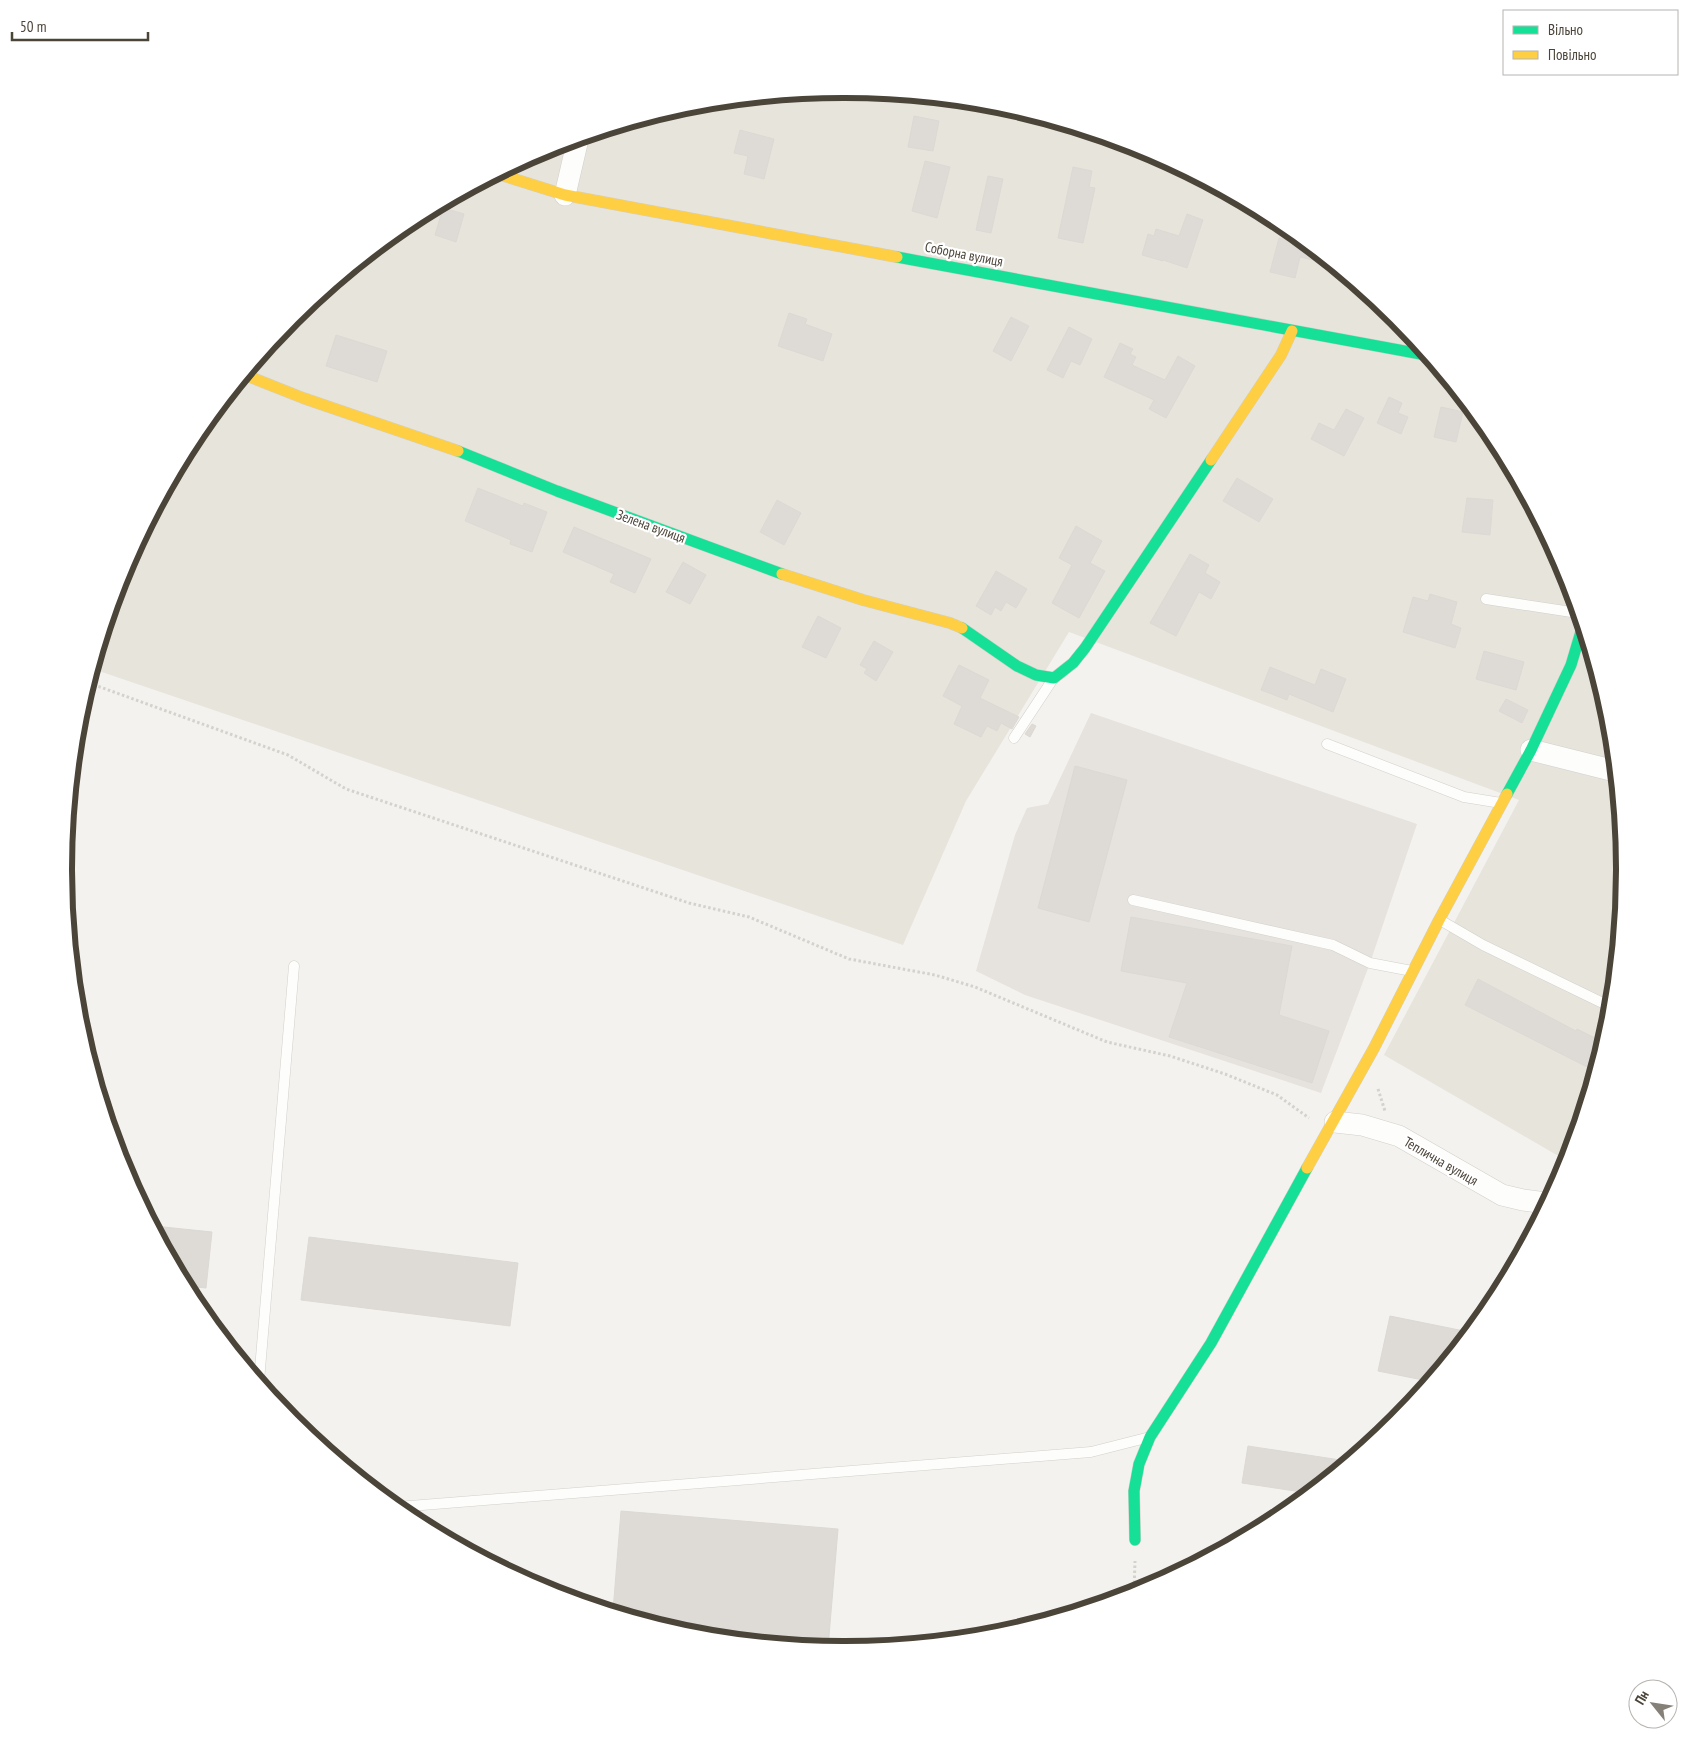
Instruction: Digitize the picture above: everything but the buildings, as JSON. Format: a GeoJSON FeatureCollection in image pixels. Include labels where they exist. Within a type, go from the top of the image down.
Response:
{"type":"FeatureCollection","features":[{"type":"Feature","properties":{"kind":"street"},"geometry":{"type":"LineString","coordinates":[[565,195],[576,147]]}},
{"type":"Feature","properties":{"kind":"street","name":"Соборна вулиця"},"geometry":{"type":"LineString","coordinates":[[506,177],[565,195],[1417,353]]}},
{"type":"Feature","properties":{"kind":"street"},"geometry":{"type":"LineString","coordinates":[[1054,678],[1073,663],[1086,648],[1281,355],[1292,331]]}},
{"type":"Feature","properties":{"kind":"street","name":"Зелена вулиця"},"geometry":{"type":"LineString","coordinates":[[251,377],[303,398],[475,457],[557,491],[804,582],[950,623],[966,630],[1017,666],[1036,675],[1054,678]]}},
{"type":"Feature","properties":{"kind":"street"},"geometry":{"type":"LineString","coordinates":[[1135,1540],[1134,1491],[1139,1464],[1150,1437],[1211,1343],[1335,1122],[1439,920],[1531,750],[1571,665],[1579,637]]}},
{"type":"Feature","properties":{"kind":"street"},"geometry":{"type":"LineString","coordinates":[[1531,750],[1609,769]]}},
{"type":"Feature","properties":{"kind":"street","name":"Теплична вулиця"},"geometry":{"type":"LineString","coordinates":[[1335,1122],[1362,1125],[1399,1136],[1502,1195],[1540,1202]]}},
{"type":"Feature","properties":{"kind":"lane"},"geometry":{"type":"LineString","coordinates":[[1486,598],[1571,612]]}},
{"type":"Feature","properties":{"kind":"lane"},"geometry":{"type":"LineString","coordinates":[[1014,738],[1054,678]]}},
{"type":"Feature","properties":{"kind":"lane"},"geometry":{"type":"LineString","coordinates":[[1327,744],[1464,796],[1502,803]]}},
{"type":"Feature","properties":{"kind":"lane"},"geometry":{"type":"LineString","coordinates":[[1133,900],[1333,945],[1370,963],[1413,972]]}},
{"type":"Feature","properties":{"kind":"lane"},"geometry":{"type":"LineString","coordinates":[[1439,920],[1483,945],[1604,1003]]}},
{"type":"Feature","properties":{"kind":"lane"},"geometry":{"type":"LineString","coordinates":[[260,1373],[294,966]]}},
{"type":"Feature","properties":{"kind":"lane"},"geometry":{"type":"LineString","coordinates":[[408,1506],[1091,1452],[1150,1437]]}},
{"type":"Feature","properties":{"kind":"path"},"geometry":{"type":"LineString","coordinates":[[95,685],[288,755],[346,789],[688,903],[749,917],[849,959],[935,975],[974,987],[1108,1042],[1170,1056],[1225,1074],[1277,1096],[1308,1118],[1335,1122]]}},
{"type":"Feature","properties":{"kind":"path"},"geometry":{"type":"LineString","coordinates":[[1376,1084],[1387,1118],[1399,1136]]}},
{"type":"Feature","properties":{"kind":"path"},"geometry":{"type":"LineString","coordinates":[[1134,1584],[1135,1540]]}},
{"type":"Feature","properties":{"kind":"shaded area"},"geometry":{"type":"Polygon","coordinates":[[[844,98],[945,105],[995,113],[1044,124],[1092,139],[1139,157],[1230,201],[1314,257],[1353,289],[1390,324],[1456,400],[1512,484],[1536,528],[1557,574],[1575,622],[1589,670],[1601,719],[1609,769],[1614,819],[1616,870],[1609,970],[1601,1020],[1589,1069],[1575,1117],[1560,1157],[1384,1055],[1519,800],[1069,632],[966,801],[903,945],[99,671],[113,622],[131,574],[152,528],[176,484],[203,441],[232,400],[298,324],[335,289],[374,257],[458,201],[503,178],[549,157],[596,139],[644,124],[693,113],[743,105],[794,100],[844,98]]]}},
{"type":"Feature","properties":{"kind":"shaded area"},"geometry":{"type":"Polygon","coordinates":[[[1091,713],[1417,824],[1370,963],[1321,1093],[1025,995],[976,971],[1015,835],[1027,808],[1048,804],[1091,713]]]}},
{"type":"Feature","properties":{"kind":"traffic: fast"},"geometry":{"type":"LineString","coordinates":[[897,257],[1417,353]]}},
{"type":"Feature","properties":{"kind":"traffic: fast"},"geometry":{"type":"LineString","coordinates":[[458,451],[557,491],[782,574]]}},
{"type":"Feature","properties":{"kind":"traffic: fast"},"geometry":{"type":"LineString","coordinates":[[962,628],[1017,666],[1036,675],[1054,678],[1073,663],[1085,648],[1211,460]]}},
{"type":"Feature","properties":{"kind":"traffic: fast"},"geometry":{"type":"LineString","coordinates":[[1507,794],[1531,750],[1571,665],[1579,637]]}},
{"type":"Feature","properties":{"kind":"traffic: fast"},"geometry":{"type":"LineString","coordinates":[[1135,1540],[1134,1491],[1139,1464],[1150,1437],[1211,1343],[1307,1168]]}},
{"type":"Feature","properties":{"kind":"traffic: slow"},"geometry":{"type":"LineString","coordinates":[[506,177],[565,195],[897,257]]}},
{"type":"Feature","properties":{"kind":"traffic: slow"},"geometry":{"type":"LineString","coordinates":[[1211,460],[1281,355],[1292,331]]}},
{"type":"Feature","properties":{"kind":"traffic: slow"},"geometry":{"type":"LineString","coordinates":[[251,377],[303,398],[458,451]]}},
{"type":"Feature","properties":{"kind":"traffic: slow"},"geometry":{"type":"LineString","coordinates":[[782,574],[863,600],[950,623],[962,628]]}},
{"type":"Feature","properties":{"kind":"traffic: slow"},"geometry":{"type":"LineString","coordinates":[[1307,1168],[1374,1048],[1439,920],[1507,794]]}}]}
